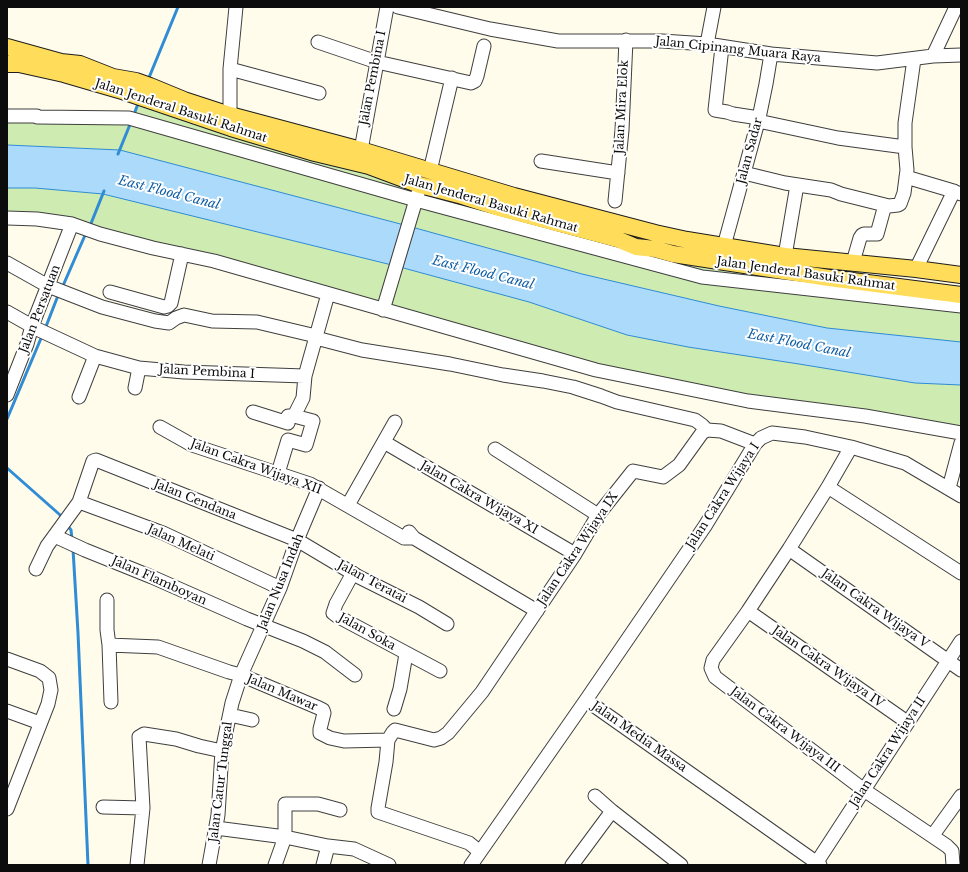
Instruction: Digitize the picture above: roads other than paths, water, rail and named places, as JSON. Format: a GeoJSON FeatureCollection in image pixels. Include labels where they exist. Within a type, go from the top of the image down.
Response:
{"type":"FeatureCollection","features":[{"type":"Feature","properties":{"kind":"main road","name":"Jalan Jenderal Basuki Rahmat"},"geometry":{"type":"LineString","coordinates":[[7,46],[61,62],[80,64],[231,128],[369,166],[414,194],[459,194],[496,207],[617,239],[636,247],[655,249],[673,254],[814,276],[961,295]]}},
{"type":"Feature","properties":{"kind":"main road","name":"Jalan Jenderal Basuki Rahmat"},"geometry":{"type":"LineString","coordinates":[[7,64],[18,64],[184,100],[230,115],[361,150],[514,196],[655,233],[785,256],[916,268],[961,275]]}},
{"type":"Feature","properties":{"kind":"street"},"geometry":{"type":"LineString","coordinates":[[230,115],[230,69],[236,7]]}},
{"type":"Feature","properties":{"kind":"street","name":"Jalan Pembina I"},"geometry":{"type":"LineString","coordinates":[[361,150],[387,7]]}},
{"type":"Feature","properties":{"kind":"street","name":"Jalan Cipinang Muara Raya"},"geometry":{"type":"LineString","coordinates":[[398,7],[490,29],[558,41],[591,42],[626,40],[707,44],[771,54],[877,63],[933,56],[961,55]]}},
{"type":"Feature","properties":{"kind":"street"},"geometry":{"type":"LineString","coordinates":[[707,44],[714,7]]}},
{"type":"Feature","properties":{"kind":"street"},"geometry":{"type":"LineString","coordinates":[[933,56],[956,7]]}},
{"type":"Feature","properties":{"kind":"street","name":"Jalan Mira Elok"},"geometry":{"type":"LineString","coordinates":[[615,201],[622,130],[626,40]]}},
{"type":"Feature","properties":{"kind":"street"},"geometry":{"type":"LineString","coordinates":[[318,42],[377,62],[472,83],[475,81],[484,46]]}},
{"type":"Feature","properties":{"kind":"street"},"geometry":{"type":"LineString","coordinates":[[722,47],[715,110],[759,119],[811,133],[905,147]]}},
{"type":"Feature","properties":{"kind":"street","name":"Jalan Sadar"},"geometry":{"type":"LineString","coordinates":[[724,246],[759,119],[771,54]]}},
{"type":"Feature","properties":{"kind":"street"},"geometry":{"type":"LineString","coordinates":[[744,174],[785,183],[831,190],[885,205],[892,206],[900,204],[904,192],[907,170],[905,123],[914,59]]}},
{"type":"Feature","properties":{"kind":"street"},"geometry":{"type":"LineString","coordinates":[[230,69],[319,93]]}},
{"type":"Feature","properties":{"kind":"street"},"geometry":{"type":"LineString","coordinates":[[430,171],[452,78]]}},
{"type":"Feature","properties":{"kind":"street"},"geometry":{"type":"LineString","coordinates":[[7,116],[129,118],[414,194],[702,277],[961,306]]}},
{"type":"Feature","properties":{"kind":"street"},"geometry":{"type":"LineString","coordinates":[[541,161],[618,173]]}},
{"type":"Feature","properties":{"kind":"street"},"geometry":{"type":"LineString","coordinates":[[906,177],[958,193],[916,268]]}},
{"type":"Feature","properties":{"kind":"street"},"geometry":{"type":"LineString","coordinates":[[785,256],[796,185]]}},
{"type":"Feature","properties":{"kind":"street"},"geometry":{"type":"LineString","coordinates":[[384,307],[414,194]]}},
{"type":"Feature","properties":{"kind":"street"},"geometry":{"type":"LineString","coordinates":[[854,262],[862,235],[877,234],[885,205]]}},
{"type":"Feature","properties":{"kind":"street"},"geometry":{"type":"LineString","coordinates":[[7,218],[37,219],[78,225],[153,248],[214,261],[328,294],[384,307],[596,370],[748,401],[865,416],[961,433]]}},
{"type":"Feature","properties":{"kind":"street","name":"Jalan Persatuan"},"geometry":{"type":"LineString","coordinates":[[7,395],[27,344],[38,329],[78,225]]}},
{"type":"Feature","properties":{"kind":"street"},"geometry":{"type":"LineString","coordinates":[[110,292],[168,306],[171,303],[182,254]]}},
{"type":"Feature","properties":{"kind":"street"},"geometry":{"type":"LineString","coordinates":[[7,263],[55,288],[102,307],[155,321],[169,323],[184,315],[212,321],[257,322],[316,336],[362,350],[450,364],[573,387],[617,402],[695,420],[707,430],[721,431],[755,444]]}},
{"type":"Feature","properties":{"kind":"street"},"geometry":{"type":"LineString","coordinates":[[294,416],[303,398],[305,376],[328,294]]}},
{"type":"Feature","properties":{"kind":"street","name":"Jalan Pembina I"},"geometry":{"type":"LineString","coordinates":[[7,312],[38,329],[95,356],[139,368],[184,372],[305,376]]}},
{"type":"Feature","properties":{"kind":"street"},"geometry":{"type":"LineString","coordinates":[[79,397],[95,356]]}},
{"type":"Feature","properties":{"kind":"street"},"geometry":{"type":"LineString","coordinates":[[135,388],[139,368]]}},
{"type":"Feature","properties":{"kind":"street"},"geometry":{"type":"LineString","coordinates":[[253,412],[288,423],[288,416],[313,421],[306,444],[288,440],[278,473]]}},
{"type":"Feature","properties":{"kind":"street"},"geometry":{"type":"LineString","coordinates":[[350,502],[395,422]]}},
{"type":"Feature","properties":{"kind":"street","name":"Jalan Cakra Wijaya XII"},"geometry":{"type":"LineString","coordinates":[[160,427],[192,445],[278,473],[319,488],[350,502],[404,538],[414,538],[536,611]]}},
{"type":"Feature","properties":{"kind":"street","name":"Jalan Cakra Wijaya IX"},"geometry":{"type":"LineString","coordinates":[[388,740],[395,730],[434,740],[441,738],[448,733],[460,716],[482,692],[575,554],[598,515],[633,471],[663,477],[679,465],[702,433],[707,430]]}},
{"type":"Feature","properties":{"kind":"street","name":"Jalan Cakra Wijaya I"},"geometry":{"type":"LineString","coordinates":[[586,700],[705,526],[760,438],[772,433],[805,437],[851,446],[905,463],[949,488]]}},
{"type":"Feature","properties":{"kind":"street","name":"Jalan Cakra Wijaya XI"},"geometry":{"type":"LineString","coordinates":[[384,442],[575,554]]}},
{"type":"Feature","properties":{"kind":"street"},"geometry":{"type":"LineString","coordinates":[[961,443],[949,488],[961,496]]}},
{"type":"Feature","properties":{"kind":"street"},"geometry":{"type":"LineString","coordinates":[[748,611],[828,487],[851,446]]}},
{"type":"Feature","properties":{"kind":"street"},"geometry":{"type":"LineString","coordinates":[[495,448],[598,515]]}},
{"type":"Feature","properties":{"kind":"street","name":"Jalan Cendana"},"geometry":{"type":"LineString","coordinates":[[76,507],[93,462],[100,461],[178,494],[297,540]]}},
{"type":"Feature","properties":{"kind":"street"},"geometry":{"type":"LineString","coordinates":[[828,487],[961,573]]}},
{"type":"Feature","properties":{"kind":"street","name":"Jalan Nusa Indah"},"geometry":{"type":"LineString","coordinates":[[241,676],[280,588],[297,540],[319,488]]}},
{"type":"Feature","properties":{"kind":"street"},"geometry":{"type":"LineString","coordinates":[[36,570],[47,546],[59,533],[76,507]]}},
{"type":"Feature","properties":{"kind":"street","name":"Jalan Melati"},"geometry":{"type":"LineString","coordinates":[[76,507],[163,533],[280,588]]}},
{"type":"Feature","properties":{"kind":"street","name":"Jalan Flamboyan"},"geometry":{"type":"LineString","coordinates":[[59,533],[85,550],[303,641],[325,652],[355,675]]}},
{"type":"Feature","properties":{"kind":"street","name":"Jalan Teratai"},"geometry":{"type":"LineString","coordinates":[[297,540],[353,573],[419,607],[447,624]]}},
{"type":"Feature","properties":{"kind":"street","name":"Jalan Cakra Wijaya V"},"geometry":{"type":"LineString","coordinates":[[789,549],[961,670]]}},
{"type":"Feature","properties":{"kind":"street","name":"Jalan Soka"},"geometry":{"type":"LineString","coordinates":[[353,573],[336,604],[334,613],[406,654],[440,671]]}},
{"type":"Feature","properties":{"kind":"street"},"geometry":{"type":"LineString","coordinates":[[107,600],[110,702]]}},
{"type":"Feature","properties":{"kind":"street","name":"Jalan Cakra Wijaya III"},"geometry":{"type":"LineString","coordinates":[[748,611],[712,660],[711,668],[715,677],[864,790],[934,835],[952,851],[952,865]]}},
{"type":"Feature","properties":{"kind":"street","name":"Jalan Cakra Wijaya IV"},"geometry":{"type":"LineString","coordinates":[[748,611],[907,722]]}},
{"type":"Feature","properties":{"kind":"street","name":"Jalan Cakra Wijaya II"},"geometry":{"type":"LineString","coordinates":[[817,864],[907,722],[961,641]]}},
{"type":"Feature","properties":{"kind":"street","name":"Jalan Mawar"},"geometry":{"type":"LineString","coordinates":[[109,645],[158,647],[241,676],[323,710],[324,714],[320,729],[320,733],[322,735],[344,741],[388,740]]}},
{"type":"Feature","properties":{"kind":"street"},"geometry":{"type":"LineString","coordinates":[[394,709],[400,689],[406,654]]}},
{"type":"Feature","properties":{"kind":"street"},"geometry":{"type":"LineString","coordinates":[[7,659],[40,671],[49,678],[51,690],[48,704],[8,806]]}},
{"type":"Feature","properties":{"kind":"street","name":"Jalan Catur Tunggal"},"geometry":{"type":"LineString","coordinates":[[209,865],[216,828],[222,751],[232,703],[241,676]]}},
{"type":"Feature","properties":{"kind":"street","name":"Jalan Media Massa"},"geometry":{"type":"LineString","coordinates":[[470,865],[586,700],[817,864]]}},
{"type":"Feature","properties":{"kind":"street"},"geometry":{"type":"LineString","coordinates":[[7,711],[40,723]]}},
{"type":"Feature","properties":{"kind":"street"},"geometry":{"type":"LineString","coordinates":[[230,715],[252,720]]}},
{"type":"Feature","properties":{"kind":"street"},"geometry":{"type":"LineString","coordinates":[[137,865],[143,808],[139,736],[141,734],[176,738],[199,746],[222,751]]}},
{"type":"Feature","properties":{"kind":"street"},"geometry":{"type":"LineString","coordinates":[[388,740],[378,812],[469,843],[480,852]]}},
{"type":"Feature","properties":{"kind":"street"},"geometry":{"type":"LineString","coordinates":[[595,796],[681,865]]}},
{"type":"Feature","properties":{"kind":"street"},"geometry":{"type":"LineString","coordinates":[[934,835],[961,796]]}},
{"type":"Feature","properties":{"kind":"street"},"geometry":{"type":"LineString","coordinates":[[276,865],[284,837],[284,804],[318,804],[340,810]]}},
{"type":"Feature","properties":{"kind":"street"},"geometry":{"type":"LineString","coordinates":[[103,807],[143,808]]}},
{"type":"Feature","properties":{"kind":"street"},"geometry":{"type":"LineString","coordinates":[[574,865],[612,811]]}},
{"type":"Feature","properties":{"kind":"street"},"geometry":{"type":"LineString","coordinates":[[216,828],[284,837],[328,846],[354,849],[388,865]]}},
{"type":"Feature","properties":{"kind":"street"},"geometry":{"type":"LineString","coordinates":[[324,865],[328,846]]}},
{"type":"Feature","properties":{"kind":"water","name":"East Flood Canal"},"geometry":{"type":"Polygon","coordinates":[[[7,145],[120,150],[408,226],[582,274],[719,306],[827,328],[961,342],[961,385],[915,383],[688,347],[627,335],[529,302],[396,266],[103,194],[35,188],[7,188],[7,145]]]}},
{"type":"Feature","properties":{"kind":"waterway"},"geometry":{"type":"LineString","coordinates":[[148,80],[178,7]]}},
{"type":"Feature","properties":{"kind":"waterway"},"geometry":{"type":"LineString","coordinates":[[133,117],[139,101]]}},
{"type":"Feature","properties":{"kind":"waterway"},"geometry":{"type":"LineString","coordinates":[[118,154],[131,122]]}},
{"type":"Feature","properties":{"kind":"waterway"},"geometry":{"type":"LineString","coordinates":[[90,226],[104,191]]}},
{"type":"Feature","properties":{"kind":"waterway"},"geometry":{"type":"LineString","coordinates":[[62,288],[86,233]]}},
{"type":"Feature","properties":{"kind":"waterway"},"geometry":{"type":"LineString","coordinates":[[45,329],[59,293]]}},
{"type":"Feature","properties":{"kind":"waterway"},"geometry":{"type":"LineString","coordinates":[[7,419],[42,336]]}},
{"type":"Feature","properties":{"kind":"waterway"},"geometry":{"type":"LineString","coordinates":[[7,468],[63,518]]}},
{"type":"Feature","properties":{"kind":"waterway"},"geometry":{"type":"LineString","coordinates":[[67,525],[71,530],[72,540]]}},
{"type":"Feature","properties":{"kind":"waterway"},"geometry":{"type":"LineString","coordinates":[[73,549],[88,865]]}}]}
